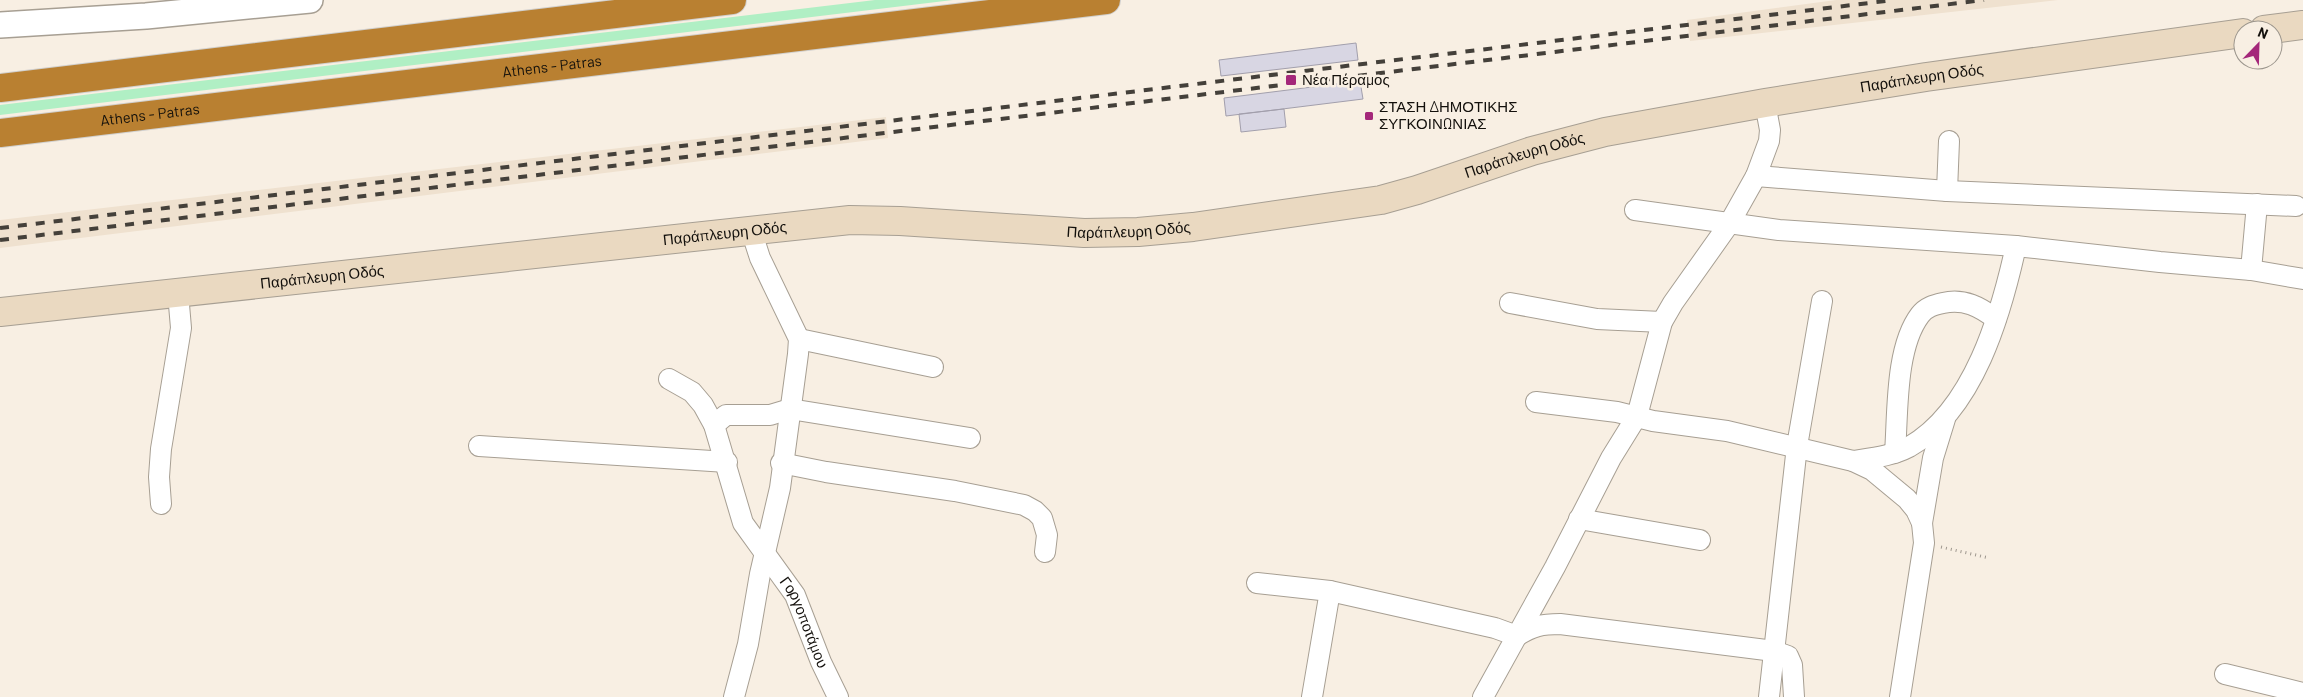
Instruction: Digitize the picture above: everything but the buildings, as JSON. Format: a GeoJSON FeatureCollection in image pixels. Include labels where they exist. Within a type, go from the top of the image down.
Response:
{"type":"FeatureCollection","features":[{"type":"Feature","properties":{"kind":"highway"},"geometry":{"type":"LineString","coordinates":[[0,88],[732,0]]}},
{"type":"Feature","properties":{"kind":"highway","name":"Athens - Patras"},"geometry":{"type":"LineString","coordinates":[[0,133],[1106,0]]}},
{"type":"Feature","properties":{"kind":"main road"},"geometry":{"type":"LineString","coordinates":[[2283,28],[2303,25]]}},
{"type":"Feature","properties":{"kind":"main road","name":"Παράπλευρη Οδός"},"geometry":{"type":"LineString","coordinates":[[0,312],[850,220],[900,221],[1084,233],[1138,232],[1193,227],[1381,200],[1417,190],[1532,151],[1605,132],[1765,103],[1926,77],[2233,34]]}},
{"type":"Feature","properties":{"kind":"street"},"geometry":{"type":"LineString","coordinates":[[0,25],[145,8],[310,0]]}},
{"type":"Feature","properties":{"kind":"street"},"geometry":{"type":"LineString","coordinates":[[1483,697],[1611,458],[1637,416],[1662,322],[1673,303],[1729,224],[1756,176],[1769,141],[1770,130],[1765,103]]}},
{"type":"Feature","properties":{"kind":"street"},"geometry":{"type":"LineString","coordinates":[[1947,191],[1949,142]]}},
{"type":"Feature","properties":{"kind":"street"},"geometry":{"type":"LineString","coordinates":[[1756,176],[1947,191],[2296,206]]}},
{"type":"Feature","properties":{"kind":"street"},"geometry":{"type":"LineString","coordinates":[[2251,270],[2257,204]]}},
{"type":"Feature","properties":{"kind":"street"},"geometry":{"type":"LineString","coordinates":[[1635,210],[1779,230],[2016,246],[2251,270],[2303,279]]}},
{"type":"Feature","properties":{"kind":"street"},"geometry":{"type":"LineString","coordinates":[[734,697],[748,644],[765,552],[780,488],[798,354],[798,339],[760,258],[750,230]]}},
{"type":"Feature","properties":{"kind":"street"},"geometry":{"type":"LineString","coordinates":[[1900,697],[1933,458],[1941,429],[1949,411],[1980,363],[1996,319],[2016,246]]}},
{"type":"Feature","properties":{"kind":"street"},"geometry":{"type":"LineString","coordinates":[[161,504],[159,477],[162,449],[181,328],[178,293]]}},
{"type":"Feature","properties":{"kind":"street"},"geometry":{"type":"LineString","coordinates":[[1769,697],[1797,446],[1822,301]]}},
{"type":"Feature","properties":{"kind":"street"},"geometry":{"type":"LineString","coordinates":[[1895,453],[1901,370],[1913,328],[1921,314],[1930,306],[1950,301],[1968,302],[1982,308],[1996,319]]}},
{"type":"Feature","properties":{"kind":"street"},"geometry":{"type":"LineString","coordinates":[[1510,303],[1597,319],[1662,322]]}},
{"type":"Feature","properties":{"kind":"street"},"geometry":{"type":"LineString","coordinates":[[798,339],[933,367]]}},
{"type":"Feature","properties":{"kind":"street","name":"Γοργοποτάμου"},"geometry":{"type":"LineString","coordinates":[[670,379],[692,392],[703,404],[714,425],[743,523],[795,595],[821,662],[838,697]]}},
{"type":"Feature","properties":{"kind":"street"},"geometry":{"type":"LineString","coordinates":[[1536,402],[1727,431],[1797,446],[1853,461],[1872,470],[1907,499],[1916,510],[1923,533]]}},
{"type":"Feature","properties":{"kind":"street"},"geometry":{"type":"LineString","coordinates":[[714,425],[726,415],[770,415],[790,409],[970,438]]}},
{"type":"Feature","properties":{"kind":"street"},"geometry":{"type":"LineString","coordinates":[[1853,461],[1895,453],[1926,436],[1949,411]]}},
{"type":"Feature","properties":{"kind":"street"},"geometry":{"type":"LineString","coordinates":[[479,446],[726,462]]}},
{"type":"Feature","properties":{"kind":"street"},"geometry":{"type":"LineString","coordinates":[[782,463],[1024,505],[1035,511],[1042,518],[1047,535],[1045,552]]}},
{"type":"Feature","properties":{"kind":"street"},"geometry":{"type":"LineString","coordinates":[[1579,519],[1700,540]]}},
{"type":"Feature","properties":{"kind":"street"},"geometry":{"type":"LineString","coordinates":[[1257,583],[1330,591],[1495,628],[1517,636]]}},
{"type":"Feature","properties":{"kind":"street"},"geometry":{"type":"LineString","coordinates":[[1312,697],[1330,591]]}},
{"type":"Feature","properties":{"kind":"street"},"geometry":{"type":"LineString","coordinates":[[1517,636],[1529,628],[1541,624],[1560,624],[1774,651],[1788,656],[1792,665],[1794,697]]}},
{"type":"Feature","properties":{"kind":"street"},"geometry":{"type":"LineString","coordinates":[[2225,674],[2303,693]]}},
{"type":"Feature","properties":{"kind":"path"},"geometry":{"type":"LineString","coordinates":[[1923,533],[1989,558]]}},
{"type":"Feature","properties":{"kind":"shaded area"},"geometry":{"type":"Polygon","coordinates":[[[1836,0],[2058,0],[1690,41],[1687,20],[1836,0]]]}},
{"type":"Feature","properties":{"kind":"shaded area"},"geometry":{"type":"Polygon","coordinates":[[[886,117],[888,138],[0,248],[0,220],[886,117]]]}},
{"type":"Feature","properties":{"kind":"green space"},"geometry":{"type":"Polygon","coordinates":[[[875,0],[953,0],[0,115],[0,105],[875,0]]]}},
{"type":"Feature","properties":{"kind":"railway"},"geometry":{"type":"LineString","coordinates":[[0,228],[1894,0]]}},
{"type":"Feature","properties":{"kind":"railway"},"geometry":{"type":"LineString","coordinates":[[0,240],[1984,0]]}},
{"type":"Feature","properties":{"kind":"place","name":"Νέα Πέραμος"},"geometry":{"type":"Point","coordinates":[1291,80]}},
{"type":"Feature","properties":{"kind":"place","name":"ΣΤΑΣΗ ΔΗΜΟΤΙΚΗΣ ΣΥΓΚΟΙΝΩΝΙΑΣ"},"geometry":{"type":"Point","coordinates":[1369,116]}}]}
